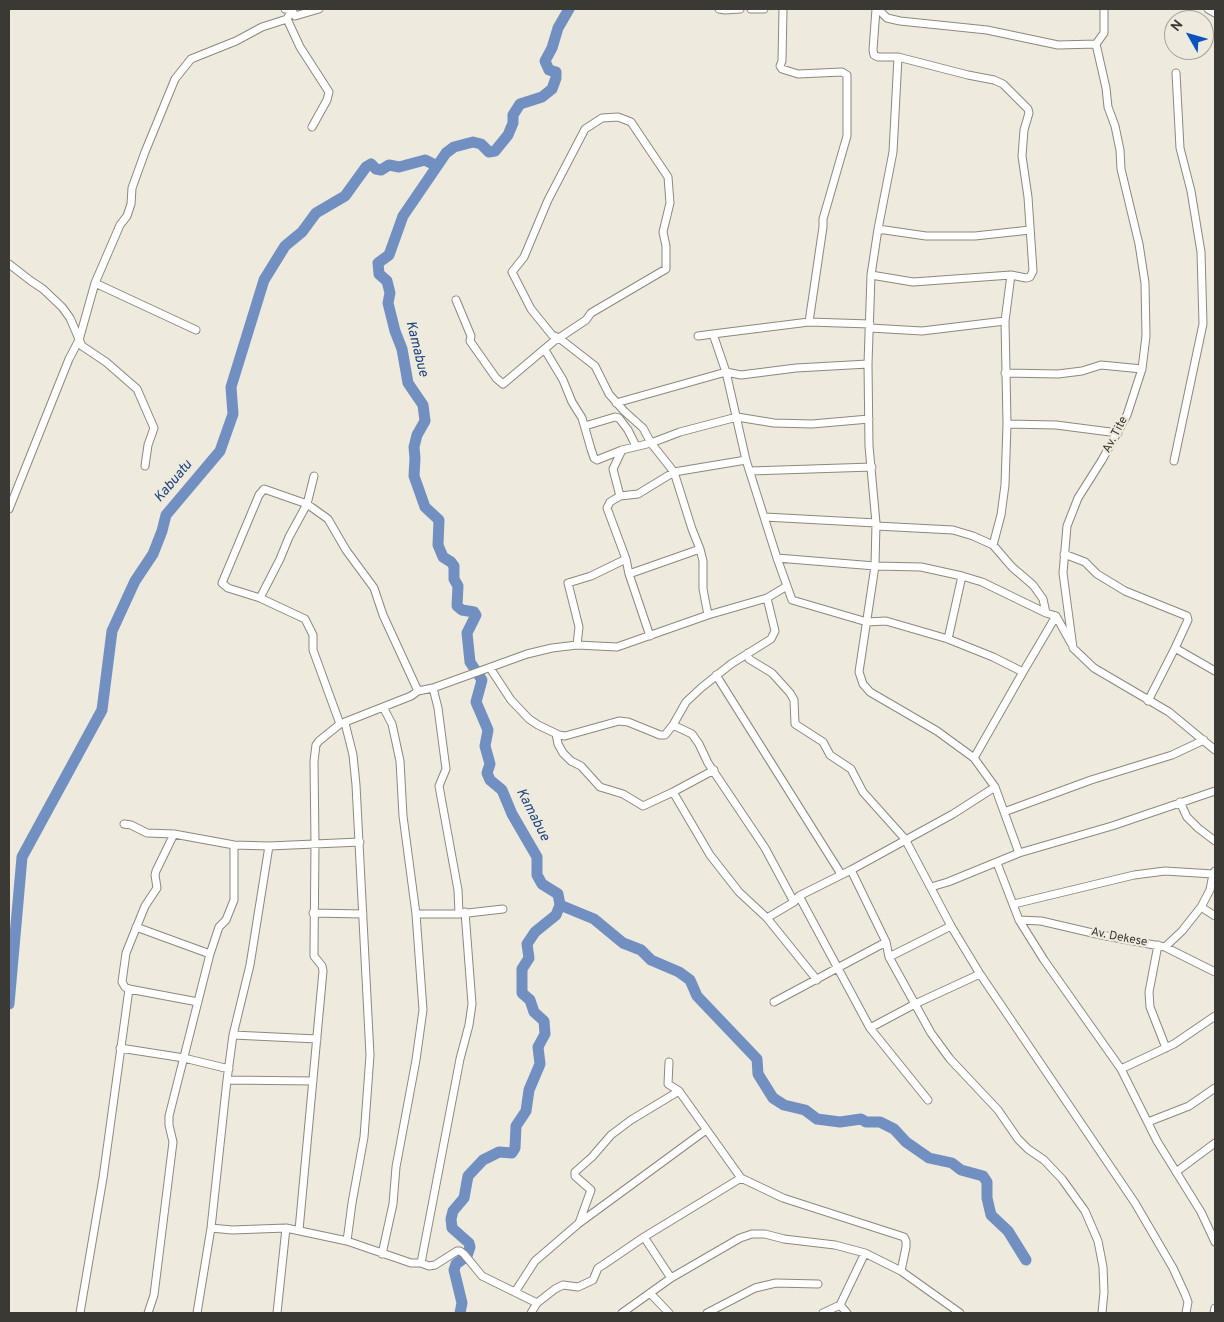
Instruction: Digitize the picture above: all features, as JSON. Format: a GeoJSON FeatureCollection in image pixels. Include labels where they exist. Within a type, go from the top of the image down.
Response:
{"type":"FeatureCollection","features":[{"type":"Feature","properties":{"kind":"street"},"geometry":{"type":"LineString","coordinates":[[288,9],[295,16],[319,9]]}},
{"type":"Feature","properties":{"kind":"street"},"geometry":{"type":"LineString","coordinates":[[288,9],[287,19],[300,47],[329,92],[327,100],[312,127]]}},
{"type":"Feature","properties":{"kind":"street"},"geometry":{"type":"LineString","coordinates":[[719,9],[740,9]]}},
{"type":"Feature","properties":{"kind":"street"},"geometry":{"type":"LineString","coordinates":[[752,9],[764,9]]}},
{"type":"Feature","properties":{"kind":"street"},"geometry":{"type":"LineString","coordinates":[[783,9],[782,61],[780,66],[782,69],[798,74],[842,72],[847,75],[847,136],[823,219],[809,322]]}},
{"type":"Feature","properties":{"kind":"street"},"geometry":{"type":"LineString","coordinates":[[877,9],[887,18],[900,21],[987,30],[1058,45],[1096,44],[1104,33],[1104,9]]}},
{"type":"Feature","properties":{"kind":"street"},"geometry":{"type":"LineString","coordinates":[[871,275],[913,282],[1011,275],[1026,278],[1032,273],[1028,197],[1022,156],[1028,109],[1003,84],[898,57],[878,57],[874,55],[877,9]]}},
{"type":"Feature","properties":{"kind":"street"},"geometry":{"type":"LineString","coordinates":[[1208,9],[1215,13]]}},
{"type":"Feature","properties":{"kind":"street"},"geometry":{"type":"LineString","coordinates":[[9,509],[69,359],[79,340],[95,283],[131,204],[132,188],[175,79],[190,59],[236,41],[262,27],[287,19]]}},
{"type":"Feature","properties":{"kind":"street","name":"Av. Tite"},"geometry":{"type":"LineString","coordinates":[[1073,648],[1063,572],[1067,526],[1078,498],[1127,415],[1142,369],[1146,336],[1145,283],[1140,244],[1121,169],[1118,142],[1108,108],[1106,88],[1096,44]]}},
{"type":"Feature","properties":{"kind":"street"},"geometry":{"type":"LineString","coordinates":[[898,57],[893,152],[871,275],[868,364],[869,446],[876,524],[875,566],[859,672],[863,684],[870,692],[937,731],[974,758],[995,787],[1019,854]]}},
{"type":"Feature","properties":{"kind":"street"},"geometry":{"type":"LineString","coordinates":[[1174,460],[1203,324],[1201,252],[1191,191],[1180,148],[1176,73]]}},
{"type":"Feature","properties":{"kind":"street"},"geometry":{"type":"LineString","coordinates":[[456,300],[471,336],[470,341],[502,384],[559,338],[586,320],[590,313],[666,269],[666,246],[663,232],[670,203],[668,177],[631,122],[618,117],[602,118],[585,130],[548,200],[524,257],[512,272],[531,309],[552,335],[559,338],[595,366],[609,394],[643,428],[651,443],[674,472],[700,548],[703,561],[703,589],[708,615]]}},
{"type":"Feature","properties":{"kind":"street"},"geometry":{"type":"LineString","coordinates":[[878,229],[926,236],[975,236],[1030,230]]}},
{"type":"Feature","properties":{"kind":"street"},"geometry":{"type":"LineString","coordinates":[[9,264],[43,289],[62,308],[70,318],[82,346],[106,362],[137,390],[154,428],[148,445],[145,466]]}},
{"type":"Feature","properties":{"kind":"street"},"geometry":{"type":"LineString","coordinates":[[993,545],[1001,515],[1005,485],[1007,424],[1005,321],[1011,275]]}},
{"type":"Feature","properties":{"kind":"street"},"geometry":{"type":"LineString","coordinates":[[95,283],[196,330]]}},
{"type":"Feature","properties":{"kind":"street"},"geometry":{"type":"LineString","coordinates":[[698,336],[809,322],[922,331],[1005,321]]}},
{"type":"Feature","properties":{"kind":"street"},"geometry":{"type":"LineString","coordinates":[[712,334],[726,372],[746,460],[790,598],[794,601],[867,622],[886,621],[948,639],[993,656],[1023,672]]}},
{"type":"Feature","properties":{"kind":"street"},"geometry":{"type":"LineString","coordinates":[[545,350],[563,380],[585,426],[595,460],[680,432],[737,417],[774,423],[812,424],[869,419]]}},
{"type":"Feature","properties":{"kind":"street"},"geometry":{"type":"LineString","coordinates":[[616,403],[726,372],[742,375],[796,368],[868,364]]}},
{"type":"Feature","properties":{"kind":"street"},"geometry":{"type":"LineString","coordinates":[[1005,373],[1058,374],[1082,371],[1101,365],[1142,369]]}},
{"type":"Feature","properties":{"kind":"street"},"geometry":{"type":"LineString","coordinates":[[585,426],[615,417],[619,418],[636,446]]}},
{"type":"Feature","properties":{"kind":"street"},"geometry":{"type":"LineString","coordinates":[[1007,424],[1056,424],[1118,433]]}},
{"type":"Feature","properties":{"kind":"street"},"geometry":{"type":"LineString","coordinates":[[620,496],[613,469],[622,450]]}},
{"type":"Feature","properties":{"kind":"street"},"geometry":{"type":"LineString","coordinates":[[650,636],[608,508],[610,502],[620,496],[638,494],[674,472],[746,460]]}},
{"type":"Feature","properties":{"kind":"street"},"geometry":{"type":"LineString","coordinates":[[750,471],[872,467]]}},
{"type":"Feature","properties":{"kind":"street"},"geometry":{"type":"LineString","coordinates":[[260,598],[307,504],[314,476]]}},
{"type":"Feature","properties":{"kind":"street"},"geometry":{"type":"LineString","coordinates":[[347,1242],[364,1137],[370,1055],[360,842],[353,755],[313,650],[313,635],[305,619],[260,598],[228,588],[222,583],[261,491],[266,489],[307,504],[328,519],[346,550],[374,588],[383,615],[418,691]]}},
{"type":"Feature","properties":{"kind":"street"},"geometry":{"type":"LineString","coordinates":[[765,518],[953,530],[973,536],[993,545],[1012,567],[1032,585],[1043,599],[1046,613]]}},
{"type":"Feature","properties":{"kind":"street"},"geometry":{"type":"LineString","coordinates":[[629,574],[700,548]]}},
{"type":"Feature","properties":{"kind":"street"},"geometry":{"type":"LineString","coordinates":[[1064,554],[1085,562],[1096,574],[1125,591],[1188,616],[1188,620],[1175,648],[1148,701]]}},
{"type":"Feature","properties":{"kind":"street"},"geometry":{"type":"LineString","coordinates":[[777,558],[875,566],[921,567],[982,582],[1056,616],[1073,648],[1094,668],[1169,712],[1215,750]]}},
{"type":"Feature","properties":{"kind":"street"},"geometry":{"type":"LineString","coordinates":[[577,645],[579,627],[568,583],[591,576],[626,559]]}},
{"type":"Feature","properties":{"kind":"street"},"geometry":{"type":"LineString","coordinates":[[948,639],[962,576]]}},
{"type":"Feature","properties":{"kind":"street"},"geometry":{"type":"LineString","coordinates":[[299,1230],[323,971],[322,966],[314,956],[314,761],[316,745],[322,738],[342,724],[411,696],[418,691],[433,688],[527,654],[577,645],[617,647],[708,615],[767,598],[787,586]]}},
{"type":"Feature","properties":{"kind":"street"},"geometry":{"type":"LineString","coordinates":[[490,668],[511,700],[529,719],[556,734],[565,736],[619,721],[628,722],[656,734],[665,735],[674,725],[686,702],[716,675],[748,653],[767,643],[774,635],[775,631],[767,598]]}},
{"type":"Feature","properties":{"kind":"street"},"geometry":{"type":"LineString","coordinates":[[974,758],[1056,616]]}},
{"type":"Feature","properties":{"kind":"street"},"geometry":{"type":"LineString","coordinates":[[1175,648],[1215,671]]}},
{"type":"Feature","properties":{"kind":"street"},"geometry":{"type":"LineString","coordinates":[[748,653],[749,659],[772,673],[790,693],[794,700],[795,724],[824,742],[830,755],[851,769],[862,792],[905,839],[951,926],[980,974],[1135,1203],[1173,1268],[1188,1302],[1186,1313]]}},
{"type":"Feature","properties":{"kind":"street"},"geometry":{"type":"LineString","coordinates":[[716,675],[841,874]]}},
{"type":"Feature","properties":{"kind":"street"},"geometry":{"type":"LineString","coordinates":[[421,1263],[472,1004],[462,913],[439,786],[446,769],[436,694],[433,688]]}},
{"type":"Feature","properties":{"kind":"street"},"geometry":{"type":"LineString","coordinates":[[382,1254],[394,1204],[396,1167],[416,1060],[423,1010],[416,914],[403,816],[400,761],[392,724],[383,707]]}},
{"type":"Feature","properties":{"kind":"street"},"geometry":{"type":"LineString","coordinates":[[674,725],[692,734],[699,744],[797,899],[870,1028],[928,1100]]}},
{"type":"Feature","properties":{"kind":"street"},"geometry":{"type":"LineString","coordinates":[[556,734],[558,744],[563,753],[571,761],[581,766],[600,787],[622,794],[643,806],[714,770]]}},
{"type":"Feature","properties":{"kind":"street"},"geometry":{"type":"LineString","coordinates":[[1004,812],[1091,780],[1172,755],[1204,740]]}},
{"type":"Feature","properties":{"kind":"street"},"geometry":{"type":"LineString","coordinates":[[767,918],[841,874],[953,814],[995,787]]}},
{"type":"Feature","properties":{"kind":"street"},"geometry":{"type":"LineString","coordinates":[[931,887],[1019,854],[1112,826],[1215,791]]}},
{"type":"Feature","properties":{"kind":"street"},"geometry":{"type":"LineString","coordinates":[[673,792],[710,855],[739,892],[767,918],[818,980]]}},
{"type":"Feature","properties":{"kind":"street"},"geometry":{"type":"LineString","coordinates":[[1180,802],[1187,817],[1215,841]]}},
{"type":"Feature","properties":{"kind":"street"},"geometry":{"type":"LineString","coordinates":[[124,824],[131,824],[147,834],[174,834],[234,845],[269,846],[360,842]]}},
{"type":"Feature","properties":{"kind":"street"},"geometry":{"type":"LineString","coordinates":[[174,834],[156,871],[157,888],[145,906],[126,953],[123,985],[130,989],[198,1002]]}},
{"type":"Feature","properties":{"kind":"street"},"geometry":{"type":"LineString","coordinates":[[148,1313],[154,1295],[173,1142],[169,1116],[210,954],[219,927],[226,920],[234,900],[234,845]]}},
{"type":"Feature","properties":{"kind":"street"},"geometry":{"type":"LineString","coordinates":[[197,1313],[211,1228],[233,1034],[250,965],[269,846]]}},
{"type":"Feature","properties":{"kind":"street"},"geometry":{"type":"LineString","coordinates":[[996,863],[1019,920],[1044,960],[1122,1069],[1157,1140],[1202,1212],[1215,1242]]}},
{"type":"Feature","properties":{"kind":"street"},"geometry":{"type":"LineString","coordinates":[[851,870],[886,942],[889,957],[931,1033],[950,1059],[998,1110],[1018,1139],[1044,1160],[1062,1179],[1085,1211],[1098,1241],[1103,1267],[1104,1292],[1102,1313]]}},
{"type":"Feature","properties":{"kind":"street"},"geometry":{"type":"LineString","coordinates":[[1014,904],[1150,873],[1165,871],[1214,872],[1210,890],[1201,907],[1182,931],[1161,946],[1150,992],[1150,1007],[1166,1048]]}},
{"type":"Feature","properties":{"kind":"street"},"geometry":{"type":"LineString","coordinates":[[1201,907],[1215,916]]}},
{"type":"Feature","properties":{"kind":"street"},"geometry":{"type":"LineString","coordinates":[[416,914],[503,910]]}},
{"type":"Feature","properties":{"kind":"street"},"geometry":{"type":"LineString","coordinates":[[313,913],[363,914]]}},
{"type":"Feature","properties":{"kind":"street","name":"Av. Dekese"},"geometry":{"type":"LineString","coordinates":[[1019,920],[1041,921],[1161,946],[1215,972]]}},
{"type":"Feature","properties":{"kind":"street"},"geometry":{"type":"LineString","coordinates":[[889,957],[951,926]]}},
{"type":"Feature","properties":{"kind":"street"},"geometry":{"type":"LineString","coordinates":[[136,927],[210,954]]}},
{"type":"Feature","properties":{"kind":"street"},"geometry":{"type":"LineString","coordinates":[[774,1002],[886,942]]}},
{"type":"Feature","properties":{"kind":"street"},"geometry":{"type":"LineString","coordinates":[[870,1028],[915,1004],[980,974]]}},
{"type":"Feature","properties":{"kind":"street"},"geometry":{"type":"LineString","coordinates":[[80,1313],[103,1178],[120,1048],[130,989]]}},
{"type":"Feature","properties":{"kind":"street"},"geometry":{"type":"LineString","coordinates":[[1122,1069],[1174,1044],[1215,1016]]}},
{"type":"Feature","properties":{"kind":"street"},"geometry":{"type":"LineString","coordinates":[[233,1034],[317,1039]]}},
{"type":"Feature","properties":{"kind":"street"},"geometry":{"type":"LineString","coordinates":[[120,1048],[184,1058],[229,1069]]}},
{"type":"Feature","properties":{"kind":"street"},"geometry":{"type":"LineString","coordinates":[[669,1062],[668,1084],[679,1091],[741,1178],[783,1198],[904,1237],[906,1247],[901,1272]]}},
{"type":"Feature","properties":{"kind":"street"},"geometry":{"type":"LineString","coordinates":[[227,1080],[313,1081]]}},
{"type":"Feature","properties":{"kind":"street"},"geometry":{"type":"LineString","coordinates":[[1148,1122],[1189,1106],[1215,1088]]}},
{"type":"Feature","properties":{"kind":"street"},"geometry":{"type":"LineString","coordinates":[[578,1224],[591,1190],[575,1176],[575,1172],[592,1157],[611,1135],[631,1120],[679,1091]]}},
{"type":"Feature","properties":{"kind":"street"},"geometry":{"type":"LineString","coordinates":[[514,1292],[535,1261],[578,1224],[706,1130]]}},
{"type":"Feature","properties":{"kind":"street"},"geometry":{"type":"LineString","coordinates":[[1176,1172],[1215,1143]]}},
{"type":"Feature","properties":{"kind":"street"},"geometry":{"type":"LineString","coordinates":[[531,1313],[537,1304],[555,1289],[563,1285],[578,1287],[593,1280],[598,1268],[644,1237],[741,1178]]}},
{"type":"Feature","properties":{"kind":"street"},"geometry":{"type":"LineString","coordinates":[[211,1228],[232,1230],[286,1228],[299,1230],[347,1242],[411,1263],[421,1263],[429,1266],[435,1265],[453,1253],[460,1251],[482,1276],[537,1304]]}},
{"type":"Feature","properties":{"kind":"street"},"geometry":{"type":"LineString","coordinates":[[277,1313],[286,1228]]}},
{"type":"Feature","properties":{"kind":"street"},"geometry":{"type":"LineString","coordinates":[[622,1313],[671,1278],[740,1238],[752,1234],[765,1234],[784,1239],[835,1245],[865,1253],[901,1272],[960,1313]]}},
{"type":"Feature","properties":{"kind":"street"},"geometry":{"type":"LineString","coordinates":[[644,1237],[671,1278]]}},
{"type":"Feature","properties":{"kind":"street"},"geometry":{"type":"LineString","coordinates":[[823,1313],[840,1304],[865,1253]]}},
{"type":"Feature","properties":{"kind":"street"},"geometry":{"type":"LineString","coordinates":[[707,1313],[754,1288],[776,1283],[818,1284]]}},
{"type":"Feature","properties":{"kind":"street"},"geometry":{"type":"LineString","coordinates":[[650,1292],[669,1313]]}},
{"type":"Feature","properties":{"kind":"street"},"geometry":{"type":"LineString","coordinates":[[840,1304],[847,1313]]}},
{"type":"Feature","properties":{"kind":"street"},"geometry":{"type":"LineString","coordinates":[[1214,1313],[1215,1308]]}},
{"type":"Feature","properties":{"kind":"waterway","name":"Kamabue"},"geometry":{"type":"LineString","coordinates":[[460,1313],[462,1303],[454,1270],[456,1264],[467,1256],[470,1247],[469,1243],[452,1228],[451,1219],[453,1211],[464,1198],[468,1176],[483,1160],[499,1152],[512,1153],[515,1148],[516,1126],[526,1111],[529,1090],[540,1064],[538,1047],[545,1034],[544,1021],[534,1012],[530,1000],[522,993],[522,969],[529,958],[527,944],[535,932],[556,915],[560,905],[558,894],[542,884],[537,875],[537,857],[512,814],[502,790],[490,780],[487,773],[490,764],[485,746],[488,730],[476,702],[482,680],[470,662],[467,633],[476,615],[474,612],[462,610],[457,606],[458,586],[454,579],[454,566],[443,557],[438,545],[439,520],[425,507],[414,476],[414,447],[417,435],[425,421],[423,405],[408,383],[402,349],[388,303],[390,293],[387,281],[379,274],[378,263],[389,255],[403,216],[446,153],[454,147],[473,142],[481,144],[489,152],[495,151],[508,135],[513,123],[513,115],[520,104],[542,97],[552,89],[556,72],[549,70],[545,61],[552,48],[558,28],[569,9]]}},
{"type":"Feature","properties":{"kind":"waterway","name":"Kabuatu"},"geometry":{"type":"LineString","coordinates":[[9,1004],[22,857],[102,710],[112,631],[135,581],[153,554],[166,515],[220,451],[233,414],[231,387],[264,280],[285,246],[302,232],[316,213],[345,196],[366,167],[371,164],[376,169],[381,170],[389,165],[399,167],[425,160],[437,166]]}},
{"type":"Feature","properties":{"kind":"waterway"},"geometry":{"type":"LineString","coordinates":[[560,905],[594,919],[623,943],[641,950],[651,960],[679,972],[690,980],[697,996],[757,1059],[758,1074],[773,1098],[784,1105],[805,1110],[817,1119],[840,1122],[861,1119],[866,1122],[880,1122],[894,1129],[906,1142],[929,1158],[952,1163],[961,1170],[983,1176],[987,1182],[987,1198],[991,1215],[1008,1231],[1026,1260]]}}]}
